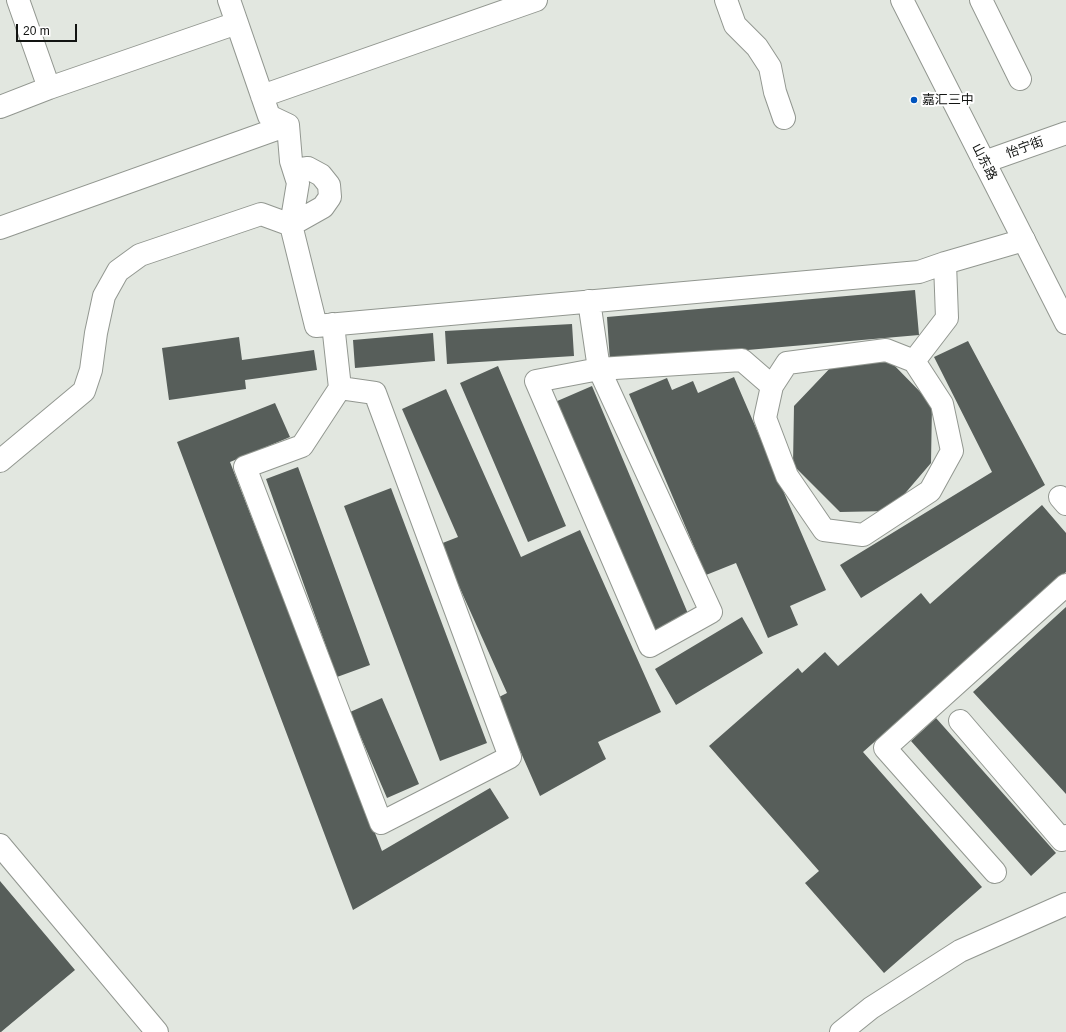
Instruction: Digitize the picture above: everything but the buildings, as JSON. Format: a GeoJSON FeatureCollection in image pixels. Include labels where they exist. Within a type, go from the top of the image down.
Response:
{"type":"FeatureCollection","features":[{"type":"Feature","properties":{"kind":"street"},"geometry":{"type":"LineString","coordinates":[[18,0],[49,88]]}},
{"type":"Feature","properties":{"kind":"street"},"geometry":{"type":"LineString","coordinates":[[229,0],[269,116],[288,125]]}},
{"type":"Feature","properties":{"kind":"street"},"geometry":{"type":"LineString","coordinates":[[262,96],[536,0]]}},
{"type":"Feature","properties":{"kind":"street"},"geometry":{"type":"LineString","coordinates":[[726,0],[735,24],[757,47],[770,67],[775,92],[784,118]]}},
{"type":"Feature","properties":{"kind":"street","name":"山东路"},"geometry":{"type":"LineString","coordinates":[[902,0],[1066,324]]}},
{"type":"Feature","properties":{"kind":"street"},"geometry":{"type":"LineString","coordinates":[[981,0],[1020,79]]}},
{"type":"Feature","properties":{"kind":"street"},"geometry":{"type":"LineString","coordinates":[[0,107],[49,88],[237,23]]}},
{"type":"Feature","properties":{"kind":"street"},"geometry":{"type":"LineString","coordinates":[[288,125],[290,161],[298,183],[291,225],[316,326],[919,272],[1024,240]]}},
{"type":"Feature","properties":{"kind":"street"},"geometry":{"type":"LineString","coordinates":[[0,228],[288,125]]}},
{"type":"Feature","properties":{"kind":"street","name":"怡宁街"},"geometry":{"type":"LineString","coordinates":[[984,162],[1066,133]]}},
{"type":"Feature","properties":{"kind":"street"},"geometry":{"type":"LineString","coordinates":[[0,461],[84,391],[90,370],[104,296],[118,272],[140,255],[261,214],[291,225],[323,207],[330,197],[329,185],[321,175],[308,168],[294,170]]}},
{"type":"Feature","properties":{"kind":"street"},"geometry":{"type":"LineString","coordinates":[[914,361],[947,318],[945,263]]}},
{"type":"Feature","properties":{"kind":"street"},"geometry":{"type":"LineString","coordinates":[[589,301],[599,369],[711,612],[650,646],[536,381],[599,369],[742,360],[772,386]]}},
{"type":"Feature","properties":{"kind":"street"},"geometry":{"type":"LineString","coordinates":[[333,324],[340,388],[302,446],[245,467],[381,823],[510,757],[375,393],[340,388]]}},
{"type":"Feature","properties":{"kind":"street"},"geometry":{"type":"LineString","coordinates":[[886,350],[914,361],[942,404],[952,451],[930,492],[863,535],[824,530],[787,476],[765,418],[772,386],[787,363],[886,350]]}},
{"type":"Feature","properties":{"kind":"street"},"geometry":{"type":"LineString","coordinates":[[995,872],[885,748],[1066,585]]}},
{"type":"Feature","properties":{"kind":"street"},"geometry":{"type":"LineString","coordinates":[[960,721],[1062,840],[1066,836]]}},
{"type":"Feature","properties":{"kind":"street"},"geometry":{"type":"LineString","coordinates":[[0,845],[156,1032]]}},
{"type":"Feature","properties":{"kind":"street"},"geometry":{"type":"LineString","coordinates":[[841,1032],[871,1008],[960,951],[1066,904]]}},
{"type":"Feature","properties":{"kind":"place","name":"嘉汇三中"},"geometry":{"type":"Point","coordinates":[914,100]}}]}
